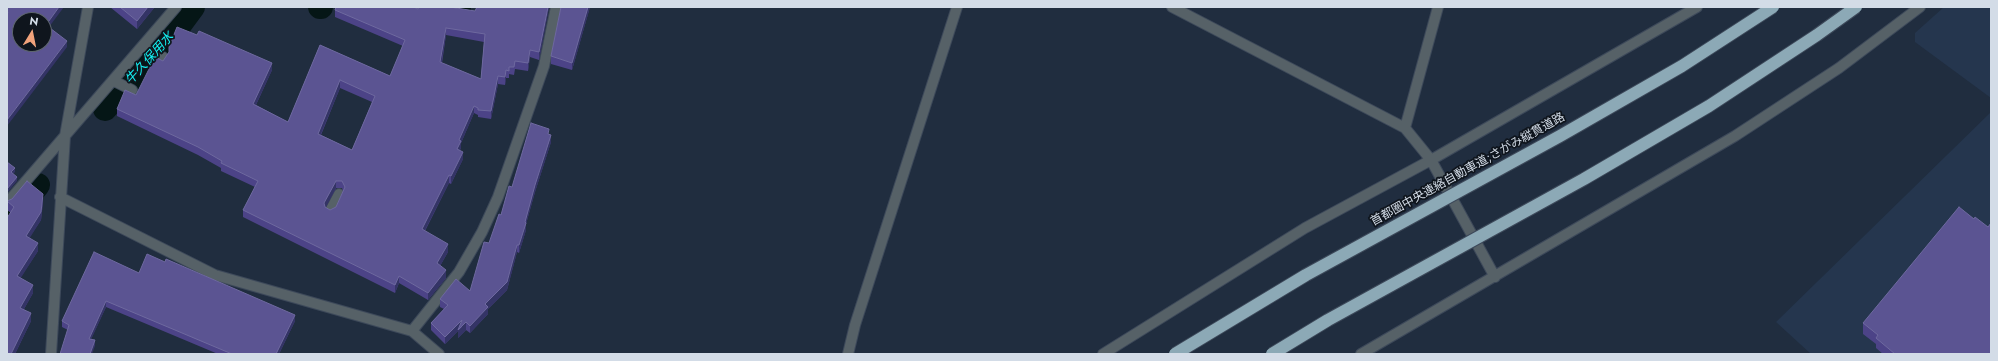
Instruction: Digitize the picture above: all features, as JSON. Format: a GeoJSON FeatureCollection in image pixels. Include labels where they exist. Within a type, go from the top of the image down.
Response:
{"type":"FeatureCollection","features":[{"type":"Feature","properties":{"kind":"highway","name":"首都圏中央連絡自動車道;さがみ縦貫道路"},"geometry":{"type":"LineString","coordinates":[[1175,354],[1306,275],[1560,136],[1682,66],[1773,7]]}},
{"type":"Feature","properties":{"kind":"highway"},"geometry":{"type":"LineString","coordinates":[[1272,354],[1328,320],[1584,179],[1709,106],[1817,35],[1856,7]]}},
{"type":"Feature","properties":{"kind":"street"},"geometry":{"type":"LineString","coordinates":[[51,354],[65,136],[88,7]]}},
{"type":"Feature","properties":{"kind":"street"},"geometry":{"type":"LineString","coordinates":[[7,203],[65,136],[116,82],[145,48],[175,7]]}},
{"type":"Feature","properties":{"kind":"street"},"geometry":{"type":"LineString","coordinates":[[412,331],[459,272],[482,232],[498,197],[544,66],[556,7]]}},
{"type":"Feature","properties":{"kind":"street"},"geometry":{"type":"LineString","coordinates":[[848,354],[855,325],[958,7]]}},
{"type":"Feature","properties":{"kind":"street"},"geometry":{"type":"LineString","coordinates":[[1172,7],[1405,128],[1431,160],[1495,277]]}},
{"type":"Feature","properties":{"kind":"street"},"geometry":{"type":"LineString","coordinates":[[1405,128],[1438,7]]}},
{"type":"Feature","properties":{"kind":"street"},"geometry":{"type":"LineString","coordinates":[[1103,354],[1305,228],[1431,160],[1697,7]]}},
{"type":"Feature","properties":{"kind":"street"},"geometry":{"type":"LineString","coordinates":[[1361,354],[1735,136],[1839,68],[1920,7]]}},
{"type":"Feature","properties":{"kind":"street"},"geometry":{"type":"LineString","coordinates":[[145,48],[163,57]]}},
{"type":"Feature","properties":{"kind":"street"},"geometry":{"type":"LineString","coordinates":[[116,82],[132,90]]}},
{"type":"Feature","properties":{"kind":"street"},"geometry":{"type":"LineString","coordinates":[[330,211],[339,194]]}},
{"type":"Feature","properties":{"kind":"street"},"geometry":{"type":"LineString","coordinates":[[60,197],[215,275],[412,331],[438,354]]}},
{"type":"Feature","properties":{"kind":"shaded area"},"geometry":{"type":"Polygon","coordinates":[[[1944,7],[1991,7],[1991,98],[1915,42],[1915,33],[1944,7]]]}},
{"type":"Feature","properties":{"kind":"shaded area"},"geometry":{"type":"Polygon","coordinates":[[[1991,112],[1991,354],[1811,354],[1776,322],[1991,112]]]}},
{"type":"Feature","properties":{"kind":"building"},"geometry":{"type":"Polygon","coordinates":[[[7,7],[59,7],[52,17],[52,12],[12,12],[12,52],[52,52],[52,30],[67,41],[7,120],[7,14],[7,7]]]}},
{"type":"Feature","properties":{"kind":"building"},"geometry":{"type":"Polygon","coordinates":[[[120,7],[148,7],[137,21],[120,7]]]}},
{"type":"Feature","properties":{"kind":"building"},"geometry":{"type":"Polygon","coordinates":[[[336,7],[414,7],[418,9],[419,7],[450,7],[475,11],[477,7],[548,7],[539,52],[530,50],[528,63],[515,61],[514,67],[509,67],[509,71],[506,70],[505,77],[498,76],[491,111],[478,110],[478,108],[474,106],[459,140],[461,141],[457,149],[463,152],[451,176],[449,175],[422,229],[448,244],[437,263],[446,270],[428,293],[399,276],[395,285],[243,210],[258,181],[221,163],[222,161],[198,147],[117,109],[125,90],[136,95],[155,57],[163,61],[169,52],[169,47],[177,27],[197,35],[199,31],[272,63],[253,104],[288,122],[320,45],[390,76],[405,40],[335,10],[336,7]],[[446,28],[440,62],[481,79],[485,34],[446,28]],[[340,80],[318,134],[352,150],[375,96],[340,80]],[[336,181],[324,203],[325,207],[330,210],[336,207],[345,187],[342,181],[336,181]]]}},
{"type":"Feature","properties":{"kind":"building"},"geometry":{"type":"Polygon","coordinates":[[[561,7],[588,7],[572,63],[551,56],[561,7]]]}},
{"type":"Feature","properties":{"kind":"building"},"geometry":{"type":"Polygon","coordinates":[[[531,123],[549,129],[548,134],[551,135],[535,185],[525,222],[526,223],[519,245],[517,245],[507,282],[485,304],[488,307],[470,326],[466,322],[458,330],[462,320],[445,337],[431,323],[448,305],[440,299],[456,279],[470,291],[484,242],[489,243],[499,214],[501,215],[509,186],[512,187],[531,123]]]}},
{"type":"Feature","properties":{"kind":"building"},"geometry":{"type":"Polygon","coordinates":[[[7,162],[15,168],[11,172],[17,177],[7,189],[7,162]]]}},
{"type":"Feature","properties":{"kind":"building"},"geometry":{"type":"Polygon","coordinates":[[[27,181],[43,194],[41,212],[26,236],[38,243],[17,276],[33,285],[20,308],[31,313],[11,354],[7,354],[7,218],[14,207],[7,201],[12,199],[27,181]]]}},
{"type":"Feature","properties":{"kind":"building"},"geometry":{"type":"Polygon","coordinates":[[[1959,207],[1974,219],[1975,217],[1988,227],[1991,223],[1991,354],[1895,354],[1876,338],[1878,335],[1863,323],[1959,207]]]}},
{"type":"Feature","properties":{"kind":"building"},"geometry":{"type":"Polygon","coordinates":[[[94,252],[139,273],[147,254],[165,262],[166,259],[295,315],[276,354],[232,354],[106,301],[89,339],[95,340],[90,354],[60,354],[69,325],[62,321],[94,252]]]}},
{"type":"Feature","properties":{"kind":"waterway","name":"牛久保用水"},"geometry":{"type":"LineString","coordinates":[[105,109],[176,30],[193,7]]}},
{"type":"Feature","properties":{"kind":"waterway","name":"牛久保用水"},"geometry":{"type":"LineString","coordinates":[[7,222],[38,185]]}}]}
